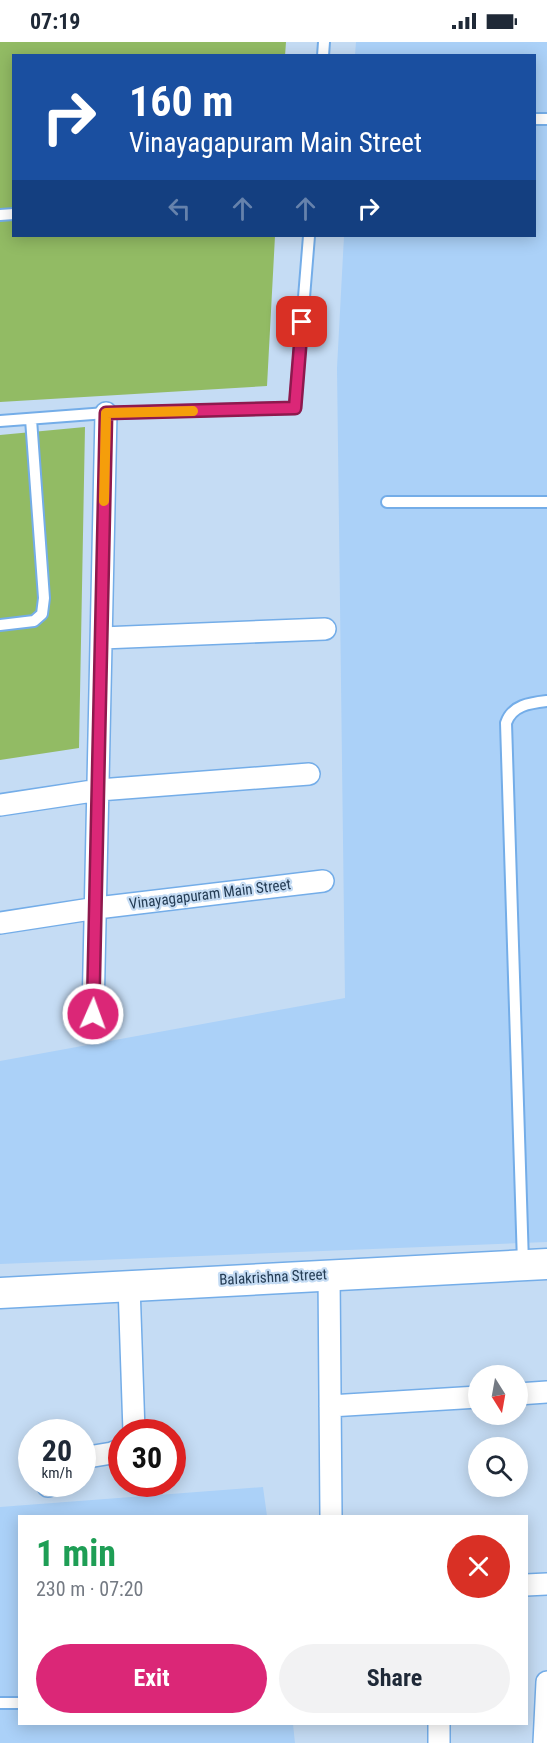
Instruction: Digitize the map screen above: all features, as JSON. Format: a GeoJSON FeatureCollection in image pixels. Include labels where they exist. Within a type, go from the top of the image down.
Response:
{"type":"FeatureCollection","features":[{"type":"Feature","properties":{"kind":"street"},"geometry":{"type":"LineString","coordinates":[[93,1014],[106,413]]}},
{"type":"Feature","properties":{"kind":"street"},"geometry":{"type":"LineString","coordinates":[[102,638],[325,629]]}},
{"type":"Feature","properties":{"kind":"street"},"geometry":{"type":"LineString","coordinates":[[0,805],[99,790],[309,774]]}},
{"type":"Feature","properties":{"kind":"street","name":"Vinayagapuram Main Street"},"geometry":{"type":"LineString","coordinates":[[0,923],[97,908],[323,881]]}},
{"type":"Feature","properties":{"kind":"street","name":"Balakrishna Street"},"geometry":{"type":"LineString","coordinates":[[0,1293],[535,1264]]}},
{"type":"Feature","properties":{"kind":"street"},"geometry":{"type":"LineString","coordinates":[[329,1274],[331,1515]]}},
{"type":"Feature","properties":{"kind":"street"},"geometry":{"type":"LineString","coordinates":[[129,1285],[134,1419]]}},
{"type":"Feature","properties":{"kind":"street"},"geometry":{"type":"LineString","coordinates":[[528,1393],[547,1392]]}},
{"type":"Feature","properties":{"kind":"street"},"geometry":{"type":"LineString","coordinates":[[330,1406],[468,1398]]}},
{"type":"Feature","properties":{"kind":"street"},"geometry":{"type":"LineString","coordinates":[[528,1585],[547,1584]]}},
{"type":"Feature","properties":{"kind":"street"},"geometry":{"type":"LineString","coordinates":[[544,1743],[547,1682]]}},
{"type":"Feature","properties":{"kind":"street"},"geometry":{"type":"LineString","coordinates":[[439,1725],[439,1743]]}},
{"type":"Feature","properties":{"kind":"lane"},"geometry":{"type":"LineString","coordinates":[[0,422],[106,413],[295,408],[309,237]]}},
{"type":"Feature","properties":{"kind":"lane"},"geometry":{"type":"LineString","coordinates":[[0,625],[34,621],[42,614],[44,598],[32,419]]}},
{"type":"Feature","properties":{"kind":"lane"},"geometry":{"type":"LineString","coordinates":[[387,502],[547,502]]}},
{"type":"Feature","properties":{"kind":"lane"},"geometry":{"type":"LineString","coordinates":[[535,1264],[506,723],[509,714],[522,705],[547,701]]}},
{"type":"Feature","properties":{"kind":"lane"},"geometry":{"type":"LineString","coordinates":[[0,1703],[18,1703]]}},
{"type":"Feature","properties":{"kind":"shaded area"},"geometry":{"type":"Polygon","coordinates":[[[356,42],[547,42],[547,1242],[0,1264],[0,1061],[345,998],[337,368],[344,237],[536,237],[536,54],[355,54],[356,42]]]}},
{"type":"Feature","properties":{"kind":"shaded area"},"geometry":{"type":"Polygon","coordinates":[[[263,1487],[267,1515],[18,1515],[18,1725],[293,1725],[295,1743],[0,1743],[0,1507],[132,1497],[186,1497],[186,1493],[263,1487]]]}},
{"type":"Feature","properties":{"kind":"green space"},"geometry":{"type":"Polygon","coordinates":[[[0,42],[286,42],[285,54],[12,54],[12,237],[275,237],[267,386],[0,402],[0,42]]]}},
{"type":"Feature","properties":{"kind":"green space"},"geometry":{"type":"Polygon","coordinates":[[[85,427],[79,748],[0,760],[0,435],[85,427]]]}},
{"type":"Feature","properties":{"kind":"slow traffic"},"geometry":{"type":"LineString","coordinates":[[104,501],[106,413],[193,411]]}},
{"type":"Feature","properties":{"kind":"route"},"geometry":{"type":"LineString","coordinates":[[93,1014],[106,413],[295,408],[302,322]]}}]}
